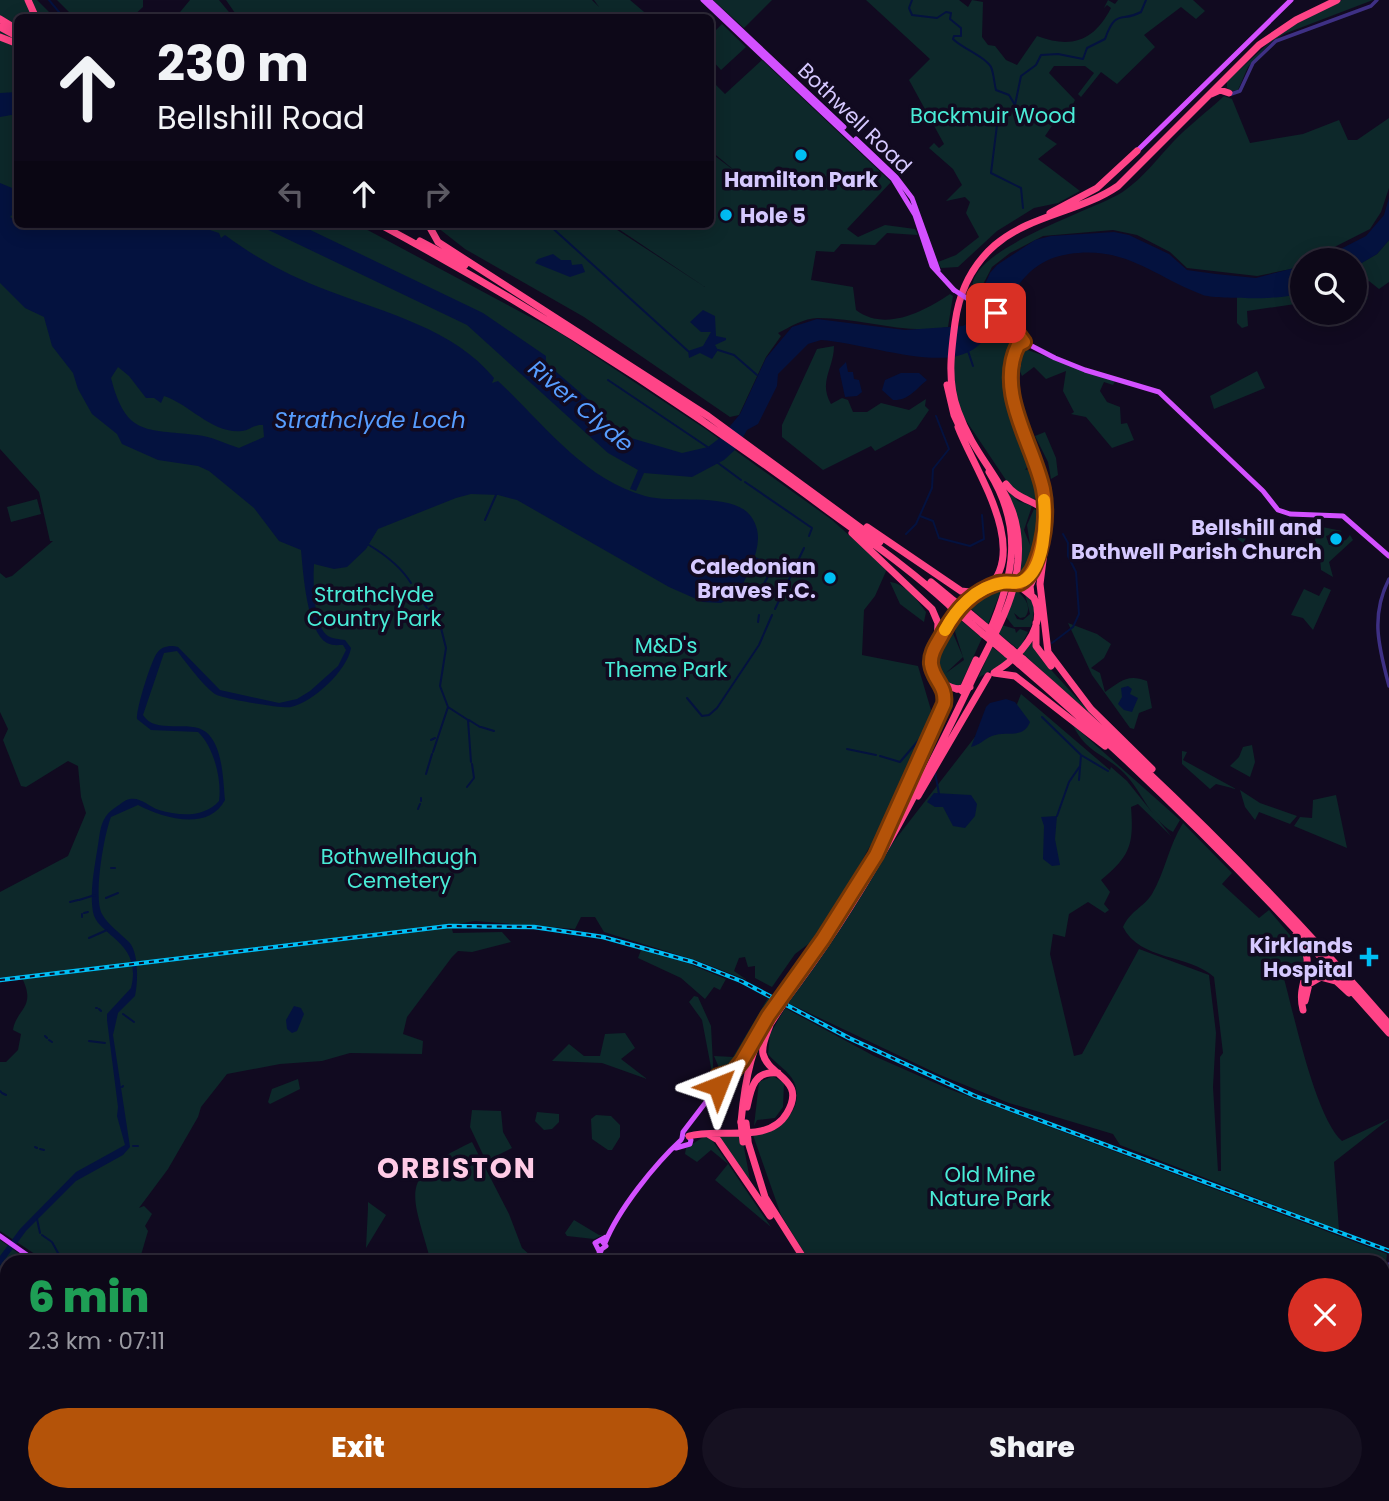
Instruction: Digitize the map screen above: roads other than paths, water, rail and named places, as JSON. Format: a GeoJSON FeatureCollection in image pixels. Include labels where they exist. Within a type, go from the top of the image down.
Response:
{"type":"FeatureCollection","features":[{"type":"Feature","properties":{"kind":"highway"},"geometry":{"type":"LineString","coordinates":[[988,588],[998,578],[1002,564],[998,523],[988,487],[955,419],[947,390],[954,318],[962,281],[981,253],[1008,230],[1092,197],[1116,182],[1256,43],[1286,20],[1326,0]]}},
{"type":"Feature","properties":{"kind":"highway"},"geometry":{"type":"LineString","coordinates":[[954,318],[970,274],[993,247],[1017,230],[1092,201],[1118,186],[1230,73],[1277,32],[1337,0]]}},
{"type":"Feature","properties":{"kind":"highway"},"geometry":{"type":"LineString","coordinates":[[1229,93],[1224,85],[1230,73]]}},
{"type":"Feature","properties":{"kind":"highway"},"geometry":{"type":"LineString","coordinates":[[1208,95],[1220,90],[1229,93]]}},
{"type":"Feature","properties":{"kind":"highway"},"geometry":{"type":"LineString","coordinates":[[1050,213],[1097,188],[1137,151]]}},
{"type":"Feature","properties":{"kind":"highway"},"geometry":{"type":"LineString","coordinates":[[386,228],[706,419]]}},
{"type":"Feature","properties":{"kind":"highway"},"geometry":{"type":"LineString","coordinates":[[396,228],[512,290]]}},
{"type":"Feature","properties":{"kind":"highway"},"geometry":{"type":"LineString","coordinates":[[430,228],[438,242],[759,456],[827,505],[952,603],[1009,651],[1139,771],[1258,889],[1389,1033]]}},
{"type":"Feature","properties":{"kind":"highway"},"geometry":{"type":"LineString","coordinates":[[1024,342],[1018,345],[1014,355],[1011,382],[1016,407],[1045,493],[1047,548],[1040,584],[1045,644],[1052,661],[1091,709],[1258,879],[1389,1024]]}},
{"type":"Feature","properties":{"kind":"highway"},"geometry":{"type":"LineString","coordinates":[[887,838],[959,709],[1010,597],[1017,571],[1018,541],[1011,506],[1002,484],[965,426],[955,404],[948,366]]}},
{"type":"Feature","properties":{"kind":"highway"},"geometry":{"type":"LineString","coordinates":[[887,838],[954,708],[1008,584],[1012,547],[1006,508],[992,477],[955,419]]}},
{"type":"Feature","properties":{"kind":"highway"},"geometry":{"type":"LineString","coordinates":[[965,426],[1010,489],[1047,516]]}},
{"type":"Feature","properties":{"kind":"highway"},"geometry":{"type":"LineString","coordinates":[[1025,501],[1035,502],[1045,493]]}},
{"type":"Feature","properties":{"kind":"highway"},"geometry":{"type":"LineString","coordinates":[[827,505],[961,591],[979,593]]}},
{"type":"Feature","properties":{"kind":"highway"},"geometry":{"type":"LineString","coordinates":[[827,505],[932,609],[938,623],[937,644]]}},
{"type":"Feature","properties":{"kind":"highway"},"geometry":{"type":"LineString","coordinates":[[1018,584],[1033,571],[1047,516]]}},
{"type":"Feature","properties":{"kind":"highway"},"geometry":{"type":"LineString","coordinates":[[1047,516],[1043,552],[1031,590],[1038,608],[1034,642],[1041,656],[1152,775],[1258,879]]}},
{"type":"Feature","properties":{"kind":"highway"},"geometry":{"type":"LineString","coordinates":[[887,838],[944,704],[942,683],[931,662],[937,644],[958,608],[979,593],[1001,583],[1018,584],[1031,590]]}},
{"type":"Feature","properties":{"kind":"highway"},"geometry":{"type":"LineString","coordinates":[[942,683],[957,689],[977,683],[1016,657],[1036,623]]}},
{"type":"Feature","properties":{"kind":"highway"},"geometry":{"type":"LineString","coordinates":[[1021,662],[1152,775]]}},
{"type":"Feature","properties":{"kind":"highway"},"geometry":{"type":"LineString","coordinates":[[720,1080],[733,1072],[742,1061],[935,769],[991,674]]}},
{"type":"Feature","properties":{"kind":"highway"},"geometry":{"type":"LineString","coordinates":[[991,674],[1015,676],[1139,771]]}},
{"type":"Feature","properties":{"kind":"highway"},"geometry":{"type":"LineString","coordinates":[[1258,889],[1307,952],[1309,962],[1300,995],[1304,1009],[1305,993],[1309,984],[1321,977],[1328,977],[1339,983],[1389,1033]]}},
{"type":"Feature","properties":{"kind":"highway"},"geometry":{"type":"LineString","coordinates":[[686,1139],[711,1133],[760,1131],[782,1121],[790,1106],[792,1093],[782,1074],[764,1056],[763,1045],[769,1019]]}},
{"type":"Feature","properties":{"kind":"highway"},"geometry":{"type":"LineString","coordinates":[[746,1111],[752,1066],[769,1019]]}},
{"type":"Feature","properties":{"kind":"highway"},"geometry":{"type":"LineString","coordinates":[[769,1019],[748,1066],[744,1122],[752,1180],[770,1216]]}},
{"type":"Feature","properties":{"kind":"highway"},"geometry":{"type":"LineString","coordinates":[[744,1122],[751,1087],[758,1076],[766,1072],[782,1074]]}},
{"type":"Feature","properties":{"kind":"highway"},"geometry":{"type":"LineString","coordinates":[[711,1133],[795,1255]]}},
{"type":"Feature","properties":{"kind":"highway"},"geometry":{"type":"LineString","coordinates":[[746,1142],[765,1197],[802,1255]]}},
{"type":"Feature","properties":{"kind":"main road","name":"Bothwell Road"},"geometry":{"type":"LineString","coordinates":[[703,0],[893,179],[908,200],[932,266],[954,290],[1004,318],[1024,342]]}},
{"type":"Feature","properties":{"kind":"main road","name":"Bothwell Road"},"geometry":{"type":"LineString","coordinates":[[709,0],[742,34]]}},
{"type":"Feature","properties":{"kind":"main road"},"geometry":{"type":"LineString","coordinates":[[1137,151],[1291,0]]}},
{"type":"Feature","properties":{"kind":"main road"},"geometry":{"type":"LineString","coordinates":[[1024,342],[1085,370],[1159,392],[1283,512],[1343,516],[1389,556]]}},
{"type":"Feature","properties":{"kind":"main road"},"geometry":{"type":"LineString","coordinates":[[596,1255],[667,1153],[686,1139],[686,1128],[720,1080]]}},
{"type":"Feature","properties":{"kind":"main road"},"geometry":{"type":"LineString","coordinates":[[0,1236],[26,1255]]}},
{"type":"Feature","properties":{"kind":"street"},"geometry":{"type":"LineString","coordinates":[[1229,93],[1238,92],[1257,57],[1279,39],[1371,6],[1377,0]]}},
{"type":"Feature","properties":{"kind":"street"},"geometry":{"type":"LineString","coordinates":[[1389,579],[1378,606],[1376,623],[1389,686]]}},
{"type":"Feature","properties":{"kind":"water"},"geometry":{"type":"Polygon","coordinates":[[[14,92],[14,115],[0,117],[0,93],[14,92]]]}},
{"type":"Feature","properties":{"kind":"water","name":"Strathclyde Loch"},"geometry":{"type":"Polygon","coordinates":[[[0,183],[14,189],[14,213],[10,217],[14,219],[14,228],[210,230],[219,233],[221,238],[225,235],[262,260],[288,273],[418,324],[439,335],[478,361],[494,378],[492,383],[498,381],[565,448],[602,477],[645,496],[715,501],[740,507],[755,523],[758,543],[739,593],[721,603],[703,602],[669,587],[517,500],[498,495],[471,494],[378,529],[366,549],[347,567],[334,569],[314,564],[315,603],[319,623],[328,636],[345,640],[351,648],[343,666],[328,684],[300,704],[278,707],[217,695],[202,682],[177,651],[164,653],[143,715],[148,721],[164,726],[199,728],[212,738],[223,773],[225,800],[217,810],[197,819],[172,818],[138,805],[111,817],[100,866],[100,906],[107,922],[132,947],[137,968],[135,996],[118,1013],[113,1035],[130,1147],[123,1155],[76,1181],[26,1231],[8,1255],[1,1255],[20,1229],[76,1172],[125,1145],[117,1116],[107,1014],[131,988],[133,972],[131,960],[125,950],[96,920],[93,912],[93,875],[104,820],[112,810],[130,799],[175,814],[199,813],[219,801],[216,764],[204,738],[198,732],[151,730],[137,719],[144,685],[157,653],[167,647],[178,647],[220,690],[279,703],[297,699],[310,691],[338,666],[346,650],[343,645],[327,643],[315,627],[307,601],[301,550],[279,541],[254,508],[209,471],[198,466],[158,460],[122,444],[117,434],[92,414],[78,389],[73,373],[52,346],[44,317],[25,308],[0,283],[0,183]],[[118,367],[111,378],[117,397],[123,411],[140,426],[151,430],[213,438],[239,448],[264,437],[263,425],[231,431],[211,424],[164,396],[161,403],[154,398],[146,398],[129,376],[118,367]]]}},
{"type":"Feature","properties":{"kind":"water"},"geometry":{"type":"Polygon","coordinates":[[[1389,198],[1389,240],[1377,254],[1367,260],[1367,248],[1342,248],[1366,236],[1384,215],[1389,198]]]}},
{"type":"Feature","properties":{"kind":"water","name":"River Clyde"},"geometry":{"type":"Polygon","coordinates":[[[264,228],[306,228],[483,313],[546,356],[546,363],[590,401],[597,413],[631,438],[682,453],[708,447],[721,437],[740,414],[766,358],[792,327],[817,319],[905,330],[963,326],[968,323],[990,273],[997,265],[1035,240],[1051,236],[1114,232],[1129,235],[1169,254],[1187,270],[1256,278],[1290,269],[1290,296],[1209,296],[1123,258],[1089,252],[1069,254],[1046,261],[1029,273],[1016,288],[987,337],[974,349],[957,356],[942,358],[908,355],[821,340],[808,344],[778,374],[777,386],[758,424],[747,430],[737,448],[724,460],[692,477],[644,473],[636,491],[630,489],[638,470],[608,453],[467,325],[264,228]]]}},
{"type":"Feature","properties":{"kind":"water"},"geometry":{"type":"Polygon","coordinates":[[[553,254],[561,260],[571,260],[572,265],[582,264],[585,272],[570,277],[535,263],[538,259],[553,254]]]}},
{"type":"Feature","properties":{"kind":"water"},"geometry":{"type":"Polygon","coordinates":[[[703,310],[715,316],[716,336],[726,340],[715,345],[718,350],[712,359],[700,353],[689,358],[688,351],[703,346],[711,332],[701,332],[690,322],[703,310]]]}},
{"type":"Feature","properties":{"kind":"water"},"geometry":{"type":"Polygon","coordinates":[[[846,362],[848,372],[853,372],[854,379],[859,380],[862,392],[857,396],[845,397],[839,369],[846,362]]]}},
{"type":"Feature","properties":{"kind":"water"},"geometry":{"type":"Polygon","coordinates":[[[901,373],[919,373],[927,380],[907,396],[893,400],[882,390],[885,380],[901,373]]]}},
{"type":"Feature","properties":{"kind":"water"},"geometry":{"type":"Polygon","coordinates":[[[1128,686],[1132,689],[1130,694],[1138,698],[1132,712],[1124,710],[1118,704],[1122,697],[1121,688],[1128,686]]]}},
{"type":"Feature","properties":{"kind":"water"},"geometry":{"type":"Polygon","coordinates":[[[1006,699],[1015,702],[1030,722],[1027,728],[1019,733],[997,734],[971,747],[986,707],[990,703],[1006,699]]]}},
{"type":"Feature","properties":{"kind":"water"},"geometry":{"type":"Polygon","coordinates":[[[934,793],[971,795],[977,804],[975,816],[965,828],[953,826],[943,807],[935,807],[927,802],[934,793]]]}},
{"type":"Feature","properties":{"kind":"water"},"geometry":{"type":"Polygon","coordinates":[[[1057,816],[1055,839],[1060,865],[1052,866],[1043,859],[1044,826],[1041,817],[1057,816]]]}},
{"type":"Feature","properties":{"kind":"water"},"geometry":{"type":"Polygon","coordinates":[[[294,1006],[301,1008],[304,1014],[297,1031],[292,1033],[287,1029],[286,1020],[294,1006]]]}},
{"type":"Feature","properties":{"kind":"waterway"},"geometry":{"type":"LineString","coordinates":[[49,0],[61,14]]}},
{"type":"Feature","properties":{"kind":"waterway"},"geometry":{"type":"LineString","coordinates":[[912,0],[909,8],[912,15],[937,18],[946,12],[951,13],[950,19],[961,28],[961,36],[954,36],[953,39],[988,63],[996,90],[1009,95],[1015,105]]}},
{"type":"Feature","properties":{"kind":"waterway"},"geometry":{"type":"LineString","coordinates":[[1023,208],[1021,188],[991,173],[997,125],[1015,105],[1021,76],[1036,65],[1041,55],[1058,54],[1083,59],[1087,48],[1105,39],[1112,23],[1141,12],[1146,0]]}},
{"type":"Feature","properties":{"kind":"waterway"},"geometry":{"type":"LineString","coordinates":[[552,228],[688,351]]}},
{"type":"Feature","properties":{"kind":"waterway"},"geometry":{"type":"LineString","coordinates":[[718,350],[734,355],[757,375]]}},
{"type":"Feature","properties":{"kind":"waterway"},"geometry":{"type":"LineString","coordinates":[[968,351],[973,366]]}},
{"type":"Feature","properties":{"kind":"waterway"},"geometry":{"type":"LineString","coordinates":[[608,380],[709,448]]}},
{"type":"Feature","properties":{"kind":"waterway"},"geometry":{"type":"LineString","coordinates":[[906,534],[916,524],[932,488],[933,469],[949,449],[936,416]]}},
{"type":"Feature","properties":{"kind":"waterway"},"geometry":{"type":"LineString","coordinates":[[718,463],[741,480]]}},
{"type":"Feature","properties":{"kind":"waterway"},"geometry":{"type":"LineString","coordinates":[[745,482],[812,528],[809,536]]}},
{"type":"Feature","properties":{"kind":"waterway"},"geometry":{"type":"LineString","coordinates":[[485,520],[496,495]]}},
{"type":"Feature","properties":{"kind":"waterway"},"geometry":{"type":"LineString","coordinates":[[920,516],[933,521],[939,538],[970,546],[984,539],[982,515]]}},
{"type":"Feature","properties":{"kind":"waterway"},"geometry":{"type":"LineString","coordinates":[[1052,643],[1073,627],[1079,614],[1076,572],[1068,556],[1068,543],[1063,534]]}},
{"type":"Feature","properties":{"kind":"waterway"},"geometry":{"type":"LineString","coordinates":[[369,545],[392,561],[411,583]]}},
{"type":"Feature","properties":{"kind":"waterway"},"geometry":{"type":"LineString","coordinates":[[775,609],[804,548]]}},
{"type":"Feature","properties":{"kind":"waterway"},"geometry":{"type":"LineString","coordinates":[[739,593],[755,600],[771,571],[772,566],[755,558]]}},
{"type":"Feature","properties":{"kind":"waterway"},"geometry":{"type":"LineString","coordinates":[[416,593],[427,608]]}},
{"type":"Feature","properties":{"kind":"waterway"},"geometry":{"type":"LineString","coordinates":[[429,609],[439,625]]}},
{"type":"Feature","properties":{"kind":"waterway"},"geometry":{"type":"LineString","coordinates":[[758,622],[759,615]]}},
{"type":"Feature","properties":{"kind":"waterway"},"geometry":{"type":"LineString","coordinates":[[687,698],[702,716],[709,715],[717,708],[759,645],[772,615]]}},
{"type":"Feature","properties":{"kind":"waterway"},"geometry":{"type":"LineString","coordinates":[[433,752],[448,707],[440,686],[446,648],[441,628]]}},
{"type":"Feature","properties":{"kind":"waterway"},"geometry":{"type":"LineString","coordinates":[[448,707],[468,720],[471,762]]}},
{"type":"Feature","properties":{"kind":"waterway"},"geometry":{"type":"LineString","coordinates":[[1042,717],[1081,755],[1079,780]]}},
{"type":"Feature","properties":{"kind":"waterway"},"geometry":{"type":"LineString","coordinates":[[469,720],[480,727]]}},
{"type":"Feature","properties":{"kind":"waterway"},"geometry":{"type":"LineString","coordinates":[[481,727],[494,731]]}},
{"type":"Feature","properties":{"kind":"waterway"},"geometry":{"type":"LineString","coordinates":[[880,756],[900,762],[924,734]]}},
{"type":"Feature","properties":{"kind":"waterway"},"geometry":{"type":"LineString","coordinates":[[431,740],[435,738]]}},
{"type":"Feature","properties":{"kind":"waterway"},"geometry":{"type":"LineString","coordinates":[[847,749],[876,755]]}},
{"type":"Feature","properties":{"kind":"waterway"},"geometry":{"type":"LineString","coordinates":[[426,774],[432,754]]}},
{"type":"Feature","properties":{"kind":"waterway"},"geometry":{"type":"LineString","coordinates":[[1081,755],[1108,771]]}},
{"type":"Feature","properties":{"kind":"waterway"},"geometry":{"type":"LineString","coordinates":[[467,787],[474,778],[472,764]]}},
{"type":"Feature","properties":{"kind":"waterway"},"geometry":{"type":"LineString","coordinates":[[1057,816],[1069,782],[1080,766]]}},
{"type":"Feature","properties":{"kind":"waterway"},"geometry":{"type":"LineString","coordinates":[[935,772],[939,794]]}},
{"type":"Feature","properties":{"kind":"waterway"},"geometry":{"type":"LineString","coordinates":[[418,809],[420,804]]}},
{"type":"Feature","properties":{"kind":"waterway"},"geometry":{"type":"LineString","coordinates":[[106,898],[118,893]]}},
{"type":"Feature","properties":{"kind":"waterway"},"geometry":{"type":"LineString","coordinates":[[79,900],[95,895]]}},
{"type":"Feature","properties":{"kind":"waterway"},"geometry":{"type":"LineString","coordinates":[[70,902],[78,900]]}},
{"type":"Feature","properties":{"kind":"waterway"},"geometry":{"type":"LineString","coordinates":[[84,913],[88,912]]}},
{"type":"Feature","properties":{"kind":"waterway"},"geometry":{"type":"LineString","coordinates":[[89,938],[107,930]]}},
{"type":"Feature","properties":{"kind":"waterway"},"geometry":{"type":"LineString","coordinates":[[123,1014],[134,1022]]}},
{"type":"Feature","properties":{"kind":"waterway"},"geometry":{"type":"LineString","coordinates":[[89,1041],[105,1043]]}},
{"type":"Feature","properties":{"kind":"waterway"},"geometry":{"type":"LineString","coordinates":[[2,1093],[6,1095]]}},
{"type":"Feature","properties":{"kind":"waterway"},"geometry":{"type":"LineString","coordinates":[[133,1146],[138,1146]]}},
{"type":"Feature","properties":{"kind":"waterway"},"geometry":{"type":"LineString","coordinates":[[40,1149],[44,1150]]}},
{"type":"Feature","properties":{"kind":"waterway"},"geometry":{"type":"LineString","coordinates":[[37,1219],[40,1233]]}},
{"type":"Feature","properties":{"kind":"waterway"},"geometry":{"type":"LineString","coordinates":[[42,1235],[52,1242],[59,1255]]}},
{"type":"Feature","properties":{"kind":"railway"},"geometry":{"type":"LineString","coordinates":[[0,980],[449,926],[534,927],[603,937],[693,962],[741,981],[849,1038],[975,1096],[1389,1251]]}},
{"type":"Feature","properties":{"kind":"place","name":"Hamilton Park"},"geometry":{"type":"Point","coordinates":[801,155]}},
{"type":"Feature","properties":{"kind":"place","name":"Hole 5"},"geometry":{"type":"Point","coordinates":[726,215]}},
{"type":"Feature","properties":{"kind":"place","name":"Bellshill and Bothwell Parish Church"},"geometry":{"type":"Point","coordinates":[1336,539]}},
{"type":"Feature","properties":{"kind":"place","name":"Caledonian Braves F.C."},"geometry":{"type":"Point","coordinates":[830,578]}},
{"type":"Feature","properties":{"kind":"place","name":"Kirklands Hospital"},"geometry":{"type":"Point","coordinates":[1369,957]}},
{"type":"Feature","properties":{"kind":"district","name":"ORBISTON"},"geometry":{"type":"Point","coordinates":[457,1168]}},
{"type":"Feature","properties":{"kind":"park label","name":"Backmuir Wood"},"geometry":{"type":"Point","coordinates":[993,115]}},
{"type":"Feature","properties":{"kind":"park label","name":"Strathclyde Country Park"},"geometry":{"type":"Point","coordinates":[374,606]}},
{"type":"Feature","properties":{"kind":"park label","name":"M&D's Theme Park"},"geometry":{"type":"Point","coordinates":[666,657]}},
{"type":"Feature","properties":{"kind":"park label","name":"Bothwellhaugh Cemetery"},"geometry":{"type":"Point","coordinates":[399,868]}},
{"type":"Feature","properties":{"kind":"park label","name":"Old Mine Nature Park"},"geometry":{"type":"Point","coordinates":[990,1186]}}]}
